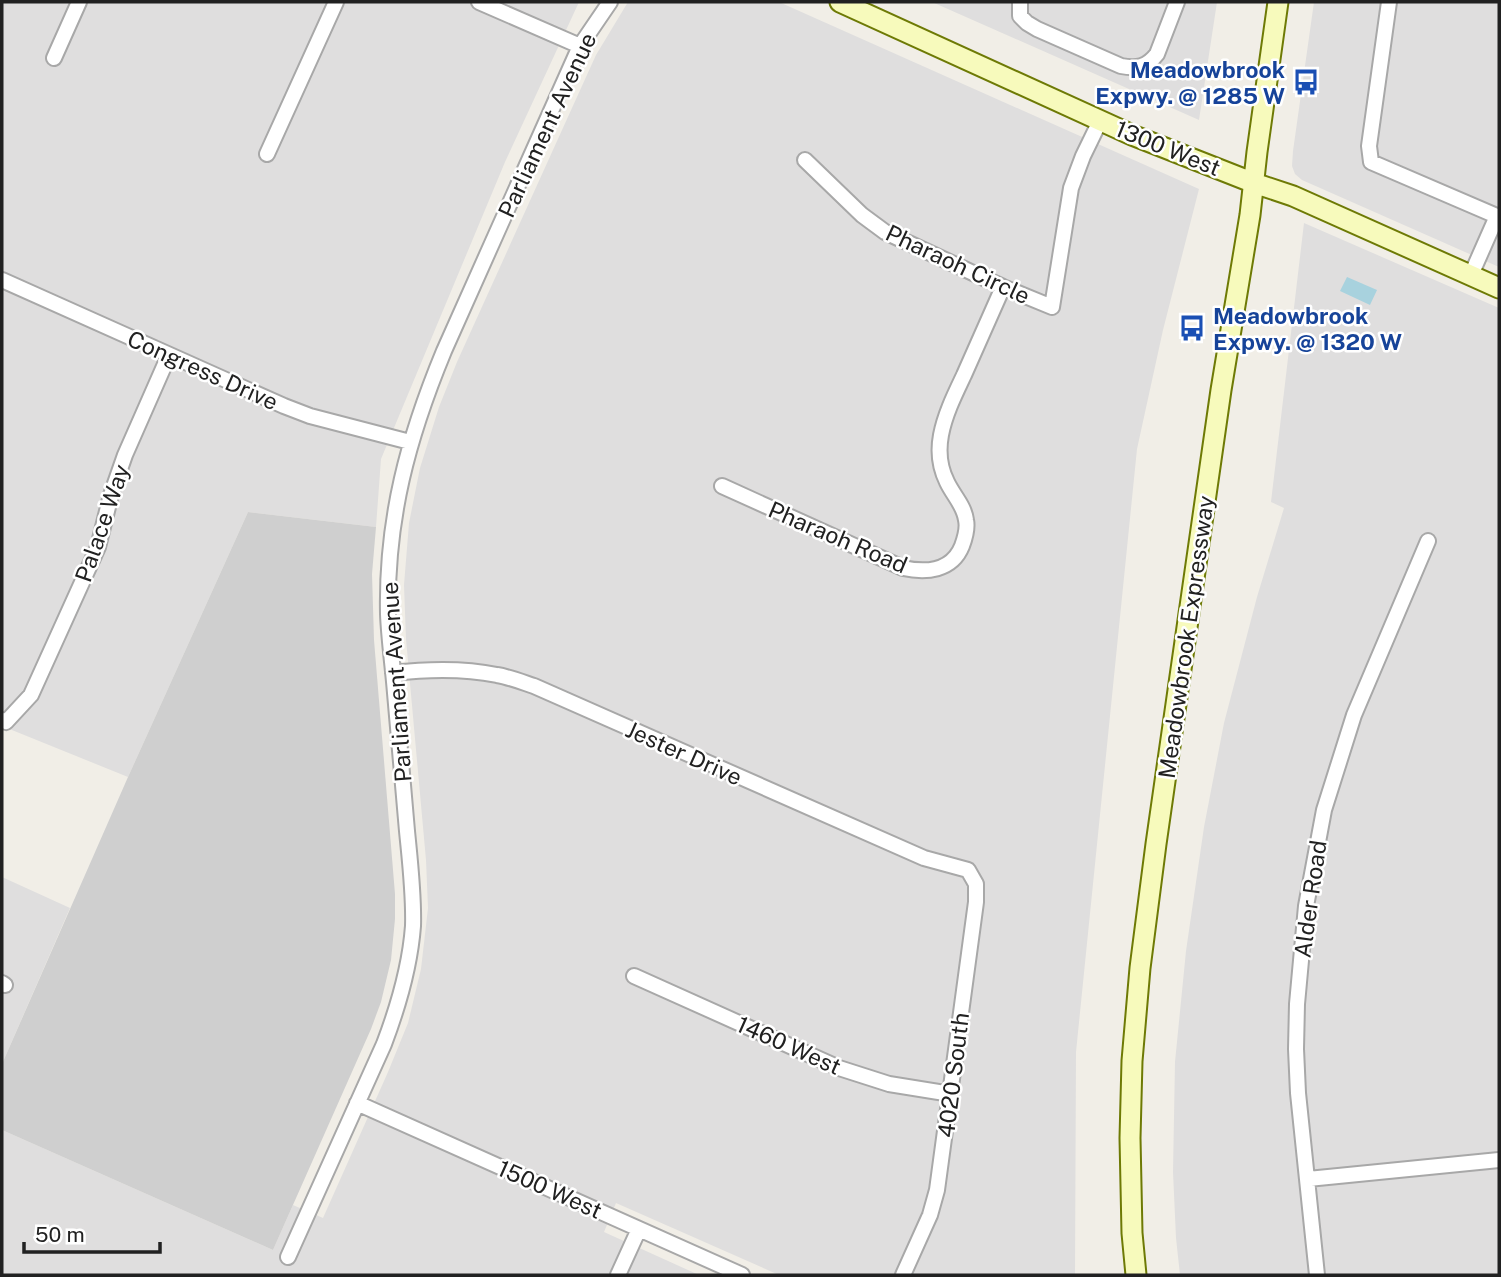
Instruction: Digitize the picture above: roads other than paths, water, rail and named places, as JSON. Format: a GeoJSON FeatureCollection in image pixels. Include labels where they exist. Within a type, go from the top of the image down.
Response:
{"type":"FeatureCollection","features":[{"type":"Feature","properties":{"kind":"main road","name":"1300 West"},"geometry":{"type":"LineString","coordinates":[[840,2],[1100,121],[1293,196],[1499,288]]}},
{"type":"Feature","properties":{"kind":"main road","name":"Meadowbrook Expressway"},"geometry":{"type":"LineString","coordinates":[[1136,1275],[1132,1233],[1130,1138],[1132,1061],[1140,968],[1219,404],[1250,215],[1278,2]]}},
{"type":"Feature","properties":{"kind":"street"},"geometry":{"type":"LineString","coordinates":[[54,58],[79,2]]}},
{"type":"Feature","properties":{"kind":"street"},"geometry":{"type":"LineString","coordinates":[[268,154],[336,2]]}},
{"type":"Feature","properties":{"kind":"street"},"geometry":{"type":"LineString","coordinates":[[479,2],[580,46]]}},
{"type":"Feature","properties":{"kind":"street","name":"Parliament Avenue"},"geometry":{"type":"LineString","coordinates":[[288,1257],[392,1022],[406,975],[413,926],[411,873],[388,615],[389,557],[397,496],[410,443],[444,351],[580,46],[610,2]]}},
{"type":"Feature","properties":{"kind":"street"},"geometry":{"type":"LineString","coordinates":[[1020,2],[1020,16],[1037,29],[1121,66],[1132,68],[1143,67],[1157,54],[1177,2]]}},
{"type":"Feature","properties":{"kind":"street"},"geometry":{"type":"LineString","coordinates":[[1390,2],[1369,146],[1371,162],[1498,217],[1471,275]]}},
{"type":"Feature","properties":{"kind":"street","name":"Pharaoh Circle"},"geometry":{"type":"LineString","coordinates":[[805,160],[862,215],[885,232],[1052,307],[1071,188],[1100,121]]}},
{"type":"Feature","properties":{"kind":"street","name":"Congress Drive"},"geometry":{"type":"LineString","coordinates":[[2,280],[284,406],[310,416],[410,443]]}},
{"type":"Feature","properties":{"kind":"street","name":"Pharaoh Road"},"geometry":{"type":"LineString","coordinates":[[722,486],[903,568],[932,571],[947,565],[959,554],[967,521],[947,482],[940,459],[941,436],[948,411],[1003,287]]}},
{"type":"Feature","properties":{"kind":"street","name":"Palace Way"},"geometry":{"type":"LineString","coordinates":[[4,721],[32,695],[98,547],[125,454],[169,355]]}},
{"type":"Feature","properties":{"kind":"street","name":"Alder Road"},"geometry":{"type":"LineString","coordinates":[[1317,1275],[1296,1049],[1297,1004],[1306,906],[1324,810],[1354,715],[1428,541]]}},
{"type":"Feature","properties":{"kind":"street","name":"Jester Drive"},"geometry":{"type":"LineString","coordinates":[[393,673],[458,670],[499,675],[534,686],[924,858],[968,870]]}},
{"type":"Feature","properties":{"kind":"street","name":"4020 South"},"geometry":{"type":"LineString","coordinates":[[903,1275],[930,1215],[937,1190],[976,902],[976,884],[968,870]]}},
{"type":"Feature","properties":{"kind":"street","name":"1460 West"},"geometry":{"type":"LineString","coordinates":[[634,976],[851,1073],[889,1084],[951,1094]]}},
{"type":"Feature","properties":{"kind":"street","name":"1500 West"},"geometry":{"type":"LineString","coordinates":[[357,1103],[742,1275]]}},
{"type":"Feature","properties":{"kind":"street"},"geometry":{"type":"LineString","coordinates":[[1308,1179],[1499,1160]]}},
{"type":"Feature","properties":{"kind":"street"},"geometry":{"type":"LineString","coordinates":[[618,1275],[639,1229]]}},
{"type":"Feature","properties":{"kind":"water"},"geometry":{"type":"Polygon","coordinates":[[[1347,277],[1377,290],[1370,305],[1340,291],[1347,277]]]}},
{"type":"Feature","properties":{"kind":"place","name":"Meadowbrook Expwy. @ 1285 W"},"geometry":{"type":"Point","coordinates":[1306,82]}},
{"type":"Feature","properties":{"kind":"place","name":"Meadowbrook Expwy. @ 1320 W"},"geometry":{"type":"Point","coordinates":[1192,328]}}]}
